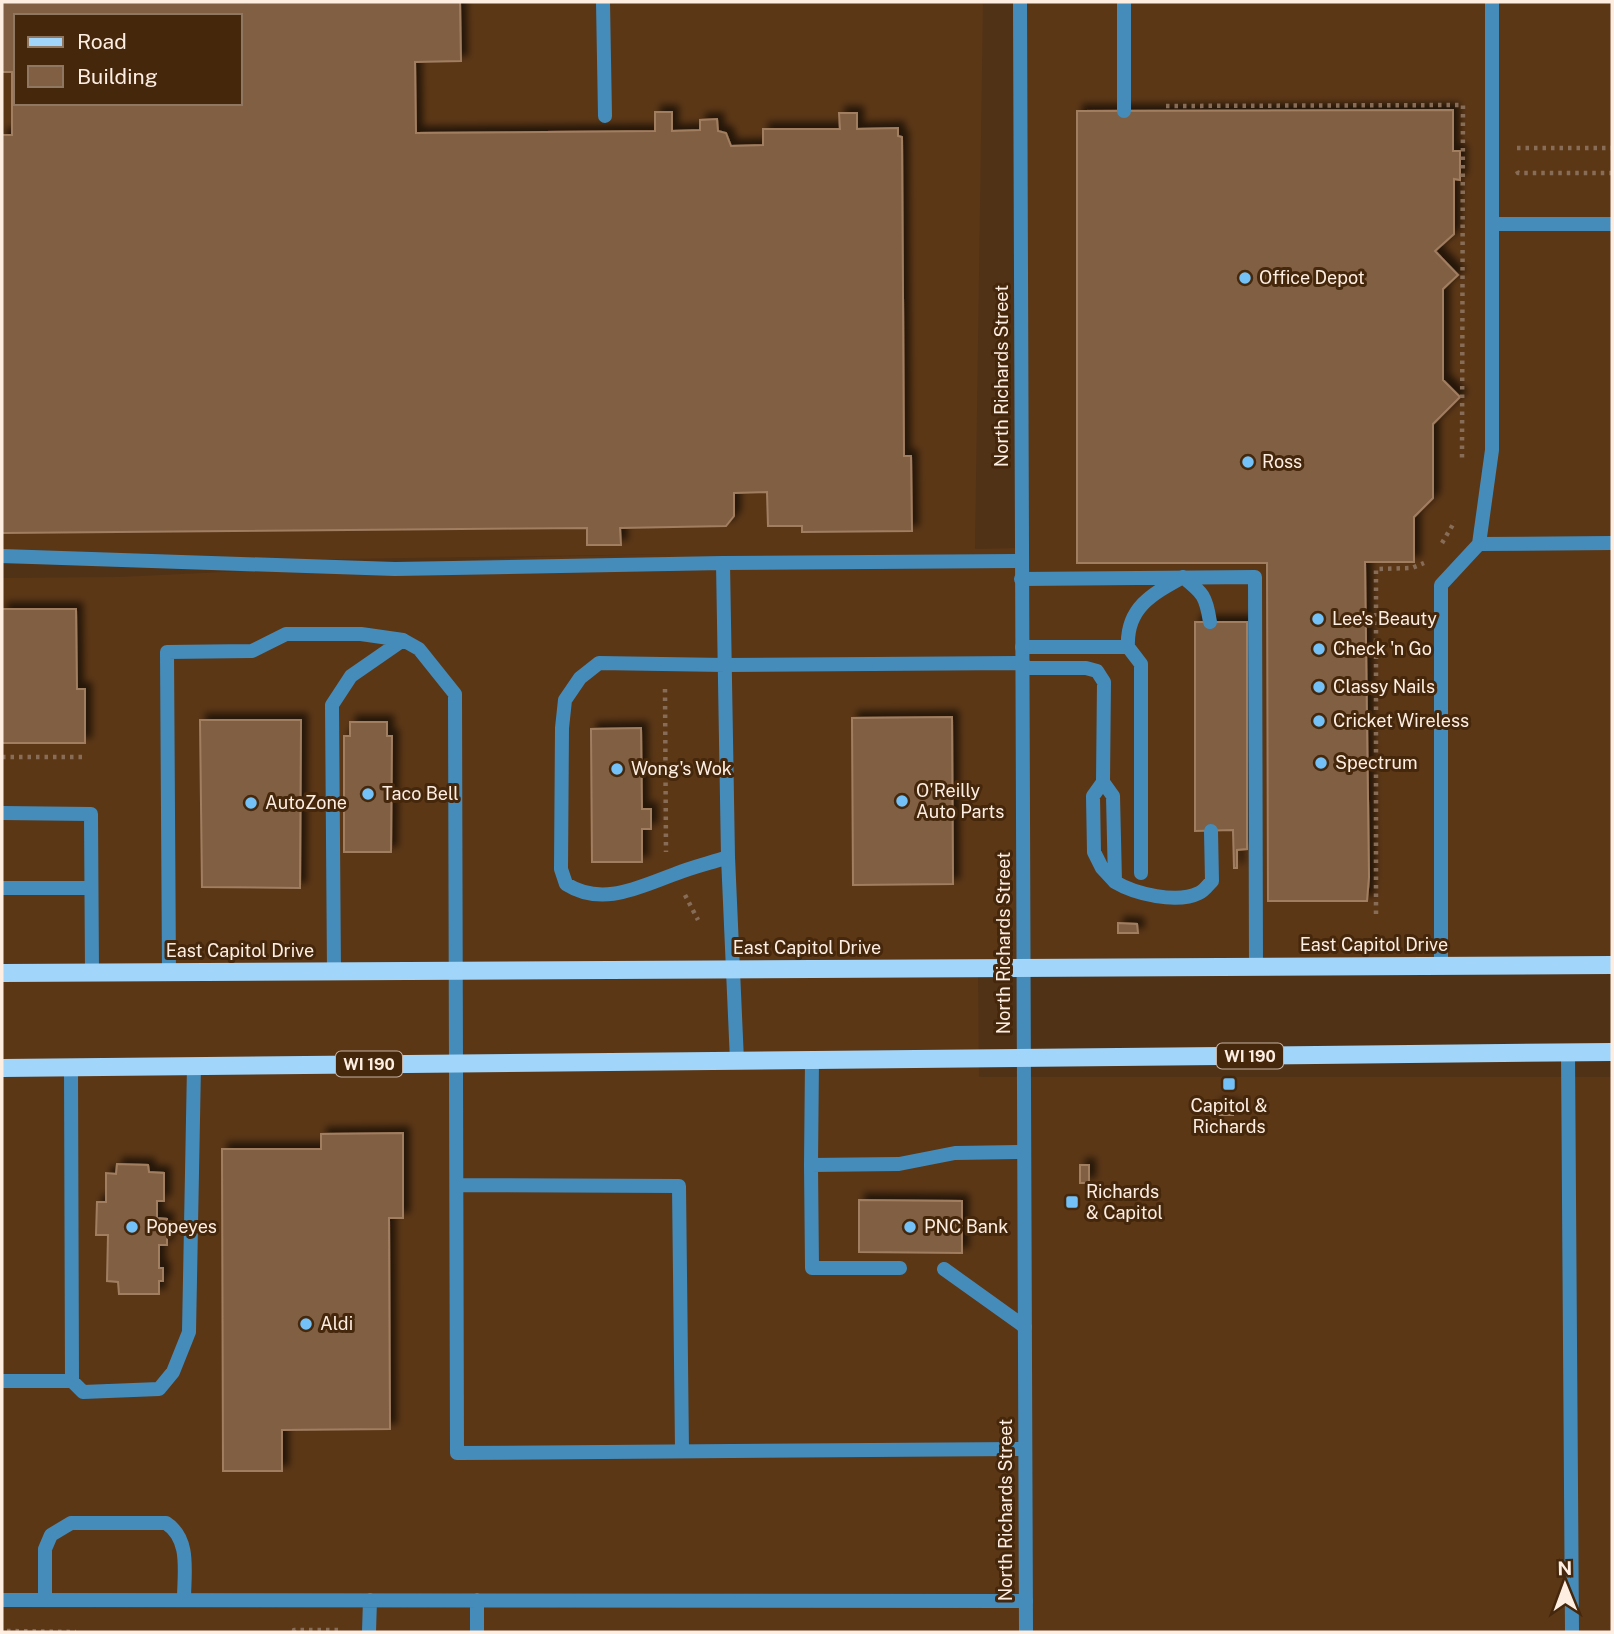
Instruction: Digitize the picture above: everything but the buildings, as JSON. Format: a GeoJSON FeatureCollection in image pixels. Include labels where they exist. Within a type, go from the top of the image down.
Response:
{"type":"FeatureCollection","features":[{"type":"Feature","properties":{"kind":"main road","name":"East Capitol Drive"},"geometry":{"type":"LineString","coordinates":[[2,973],[1612,965]]}},
{"type":"Feature","properties":{"kind":"main road","name":"WI 190"},"geometry":{"type":"LineString","coordinates":[[2,1068],[1612,1052]]}},
{"type":"Feature","properties":{"kind":"street"},"geometry":{"type":"LineString","coordinates":[[603,2],[605,116]]}},
{"type":"Feature","properties":{"kind":"street","name":"North Richards Street"},"geometry":{"type":"LineString","coordinates":[[1020,2],[1026,1632]]}},
{"type":"Feature","properties":{"kind":"street"},"geometry":{"type":"LineString","coordinates":[[1124,2],[1124,111]]}},
{"type":"Feature","properties":{"kind":"street"},"geometry":{"type":"LineString","coordinates":[[1441,966],[1441,585],[1479,544],[1492,450],[1492,2]]}},
{"type":"Feature","properties":{"kind":"street"},"geometry":{"type":"LineString","coordinates":[[1493,224],[1612,224]]}},
{"type":"Feature","properties":{"kind":"street"},"geometry":{"type":"LineString","coordinates":[[1479,544],[1612,543]]}},
{"type":"Feature","properties":{"kind":"street"},"geometry":{"type":"LineString","coordinates":[[2,556],[395,569],[1022,561]]}},
{"type":"Feature","properties":{"kind":"street"},"geometry":{"type":"LineString","coordinates":[[723,563],[728,857],[737,1061]]}},
{"type":"Feature","properties":{"kind":"street"},"geometry":{"type":"LineString","coordinates":[[1183,577],[1203,594],[1210,622]]}},
{"type":"Feature","properties":{"kind":"street"},"geometry":{"type":"LineString","coordinates":[[1141,873],[1141,664],[1128,648],[1128,634],[1137,610],[1152,594],[1183,577]]}},
{"type":"Feature","properties":{"kind":"street"},"geometry":{"type":"LineString","coordinates":[[1021,579],[1255,577],[1256,967]]}},
{"type":"Feature","properties":{"kind":"street"},"geometry":{"type":"LineString","coordinates":[[169,972],[167,652],[252,651],[286,634],[361,634],[403,640],[419,649],[455,694],[457,1453],[1025,1449]]}},
{"type":"Feature","properties":{"kind":"street"},"geometry":{"type":"LineString","coordinates":[[334,972],[332,705],[351,676],[403,640]]}},
{"type":"Feature","properties":{"kind":"street"},"geometry":{"type":"LineString","coordinates":[[1022,647],[1128,648]]}},
{"type":"Feature","properties":{"kind":"street"},"geometry":{"type":"LineString","coordinates":[[728,857],[625,893],[598,895],[577,892],[566,884],[561,869],[562,728],[565,700],[580,678],[599,663],[1023,665],[1086,668],[1097,671],[1104,682],[1103,782],[1113,796],[1115,882],[1139,894],[1183,896],[1200,893],[1212,881],[1211,831]]}},
{"type":"Feature","properties":{"kind":"street"},"geometry":{"type":"LineString","coordinates":[[2,813],[91,814],[92,973]]}},
{"type":"Feature","properties":{"kind":"street"},"geometry":{"type":"LineString","coordinates":[[2,888],[92,888]]}},
{"type":"Feature","properties":{"kind":"street"},"geometry":{"type":"LineString","coordinates":[[1568,1053],[1572,1632]]}},
{"type":"Feature","properties":{"kind":"street"},"geometry":{"type":"LineString","coordinates":[[812,1060],[812,1268],[900,1268]]}},
{"type":"Feature","properties":{"kind":"street"},"geometry":{"type":"LineString","coordinates":[[71,1068],[72,1381],[83,1392],[159,1389],[173,1372],[189,1332],[194,1066]]}},
{"type":"Feature","properties":{"kind":"street"},"geometry":{"type":"LineString","coordinates":[[811,1165],[900,1164],[955,1153],[1024,1152]]}},
{"type":"Feature","properties":{"kind":"street"},"geometry":{"type":"LineString","coordinates":[[457,1185],[680,1186],[682,1450]]}},
{"type":"Feature","properties":{"kind":"street"},"geometry":{"type":"LineString","coordinates":[[944,1269],[1025,1327]]}},
{"type":"Feature","properties":{"kind":"street"},"geometry":{"type":"LineString","coordinates":[[2,1381],[72,1381]]}},
{"type":"Feature","properties":{"kind":"street"},"geometry":{"type":"LineString","coordinates":[[45,1600],[45,1549],[51,1535],[71,1523],[166,1523],[177,1530],[183,1543],[184,1600]]}},
{"type":"Feature","properties":{"kind":"street"},"geometry":{"type":"LineString","coordinates":[[2,1600],[1026,1601]]}},
{"type":"Feature","properties":{"kind":"street"},"geometry":{"type":"LineString","coordinates":[[369,1632],[370,1600]]}},
{"type":"Feature","properties":{"kind":"street"},"geometry":{"type":"LineString","coordinates":[[477,1600],[477,1632]]}},
{"type":"Feature","properties":{"kind":"path"},"geometry":{"type":"LineString","coordinates":[[1166,106],[1463,105],[1462,467]]}},
{"type":"Feature","properties":{"kind":"path"},"geometry":{"type":"LineString","coordinates":[[1612,148],[1517,148],[1518,173],[1612,173]]}},
{"type":"Feature","properties":{"kind":"path"},"geometry":{"type":"LineString","coordinates":[[1441,545],[1455,522],[1458,508]]}},
{"type":"Feature","properties":{"kind":"path"},"geometry":{"type":"LineString","coordinates":[[1376,914],[1376,569],[1412,568],[1428,561]]}},
{"type":"Feature","properties":{"kind":"path"},"geometry":{"type":"LineString","coordinates":[[665,664],[666,859],[698,920]]}},
{"type":"Feature","properties":{"kind":"path"},"geometry":{"type":"LineString","coordinates":[[2,757],[86,757]]}},
{"type":"Feature","properties":{"kind":"path"},"geometry":{"type":"LineString","coordinates":[[7,1631],[76,1632]]}},
{"type":"Feature","properties":{"kind":"path"},"geometry":{"type":"LineString","coordinates":[[294,1632],[369,1632]]}},
{"type":"Feature","properties":{"kind":"shaded area"},"geometry":{"type":"Polygon","coordinates":[[[2,2],[983,2],[975,549],[1021,548],[1020,2],[1612,2],[1612,965],[978,969],[979,1077],[1612,1077],[1612,1632],[2,1632],[2,578],[119,577],[538,557],[673,554],[2,564],[2,2]]]}},
{"type":"Feature","properties":{"kind":"place","name":"Office Depot"},"geometry":{"type":"Point","coordinates":[1245,278]}},
{"type":"Feature","properties":{"kind":"place","name":"Ross"},"geometry":{"type":"Point","coordinates":[1248,462]}},
{"type":"Feature","properties":{"kind":"place","name":"Lee's Beauty"},"geometry":{"type":"Point","coordinates":[1318,619]}},
{"type":"Feature","properties":{"kind":"place","name":"Check 'n Go"},"geometry":{"type":"Point","coordinates":[1319,649]}},
{"type":"Feature","properties":{"kind":"place","name":"Classy Nails"},"geometry":{"type":"Point","coordinates":[1319,687]}},
{"type":"Feature","properties":{"kind":"place","name":"Cricket Wireless"},"geometry":{"type":"Point","coordinates":[1319,721]}},
{"type":"Feature","properties":{"kind":"place","name":"Spectrum"},"geometry":{"type":"Point","coordinates":[1321,763]}},
{"type":"Feature","properties":{"kind":"place","name":"Wong's Wok"},"geometry":{"type":"Point","coordinates":[617,769]}},
{"type":"Feature","properties":{"kind":"place","name":"Taco Bell"},"geometry":{"type":"Point","coordinates":[368,794]}},
{"type":"Feature","properties":{"kind":"place","name":"O'Reilly Auto Parts"},"geometry":{"type":"Point","coordinates":[902,801]}},
{"type":"Feature","properties":{"kind":"place","name":"AutoZone"},"geometry":{"type":"Point","coordinates":[251,803]}},
{"type":"Feature","properties":{"kind":"place","name":"Capitol & Richards"},"geometry":{"type":"Point","coordinates":[1229,1084]}},
{"type":"Feature","properties":{"kind":"place","name":"Richards & Capitol"},"geometry":{"type":"Point","coordinates":[1072,1202]}},
{"type":"Feature","properties":{"kind":"place","name":"Popeyes"},"geometry":{"type":"Point","coordinates":[132,1227]}},
{"type":"Feature","properties":{"kind":"place","name":"PNC Bank"},"geometry":{"type":"Point","coordinates":[910,1227]}},
{"type":"Feature","properties":{"kind":"place","name":"Aldi"},"geometry":{"type":"Point","coordinates":[306,1324]}}]}
